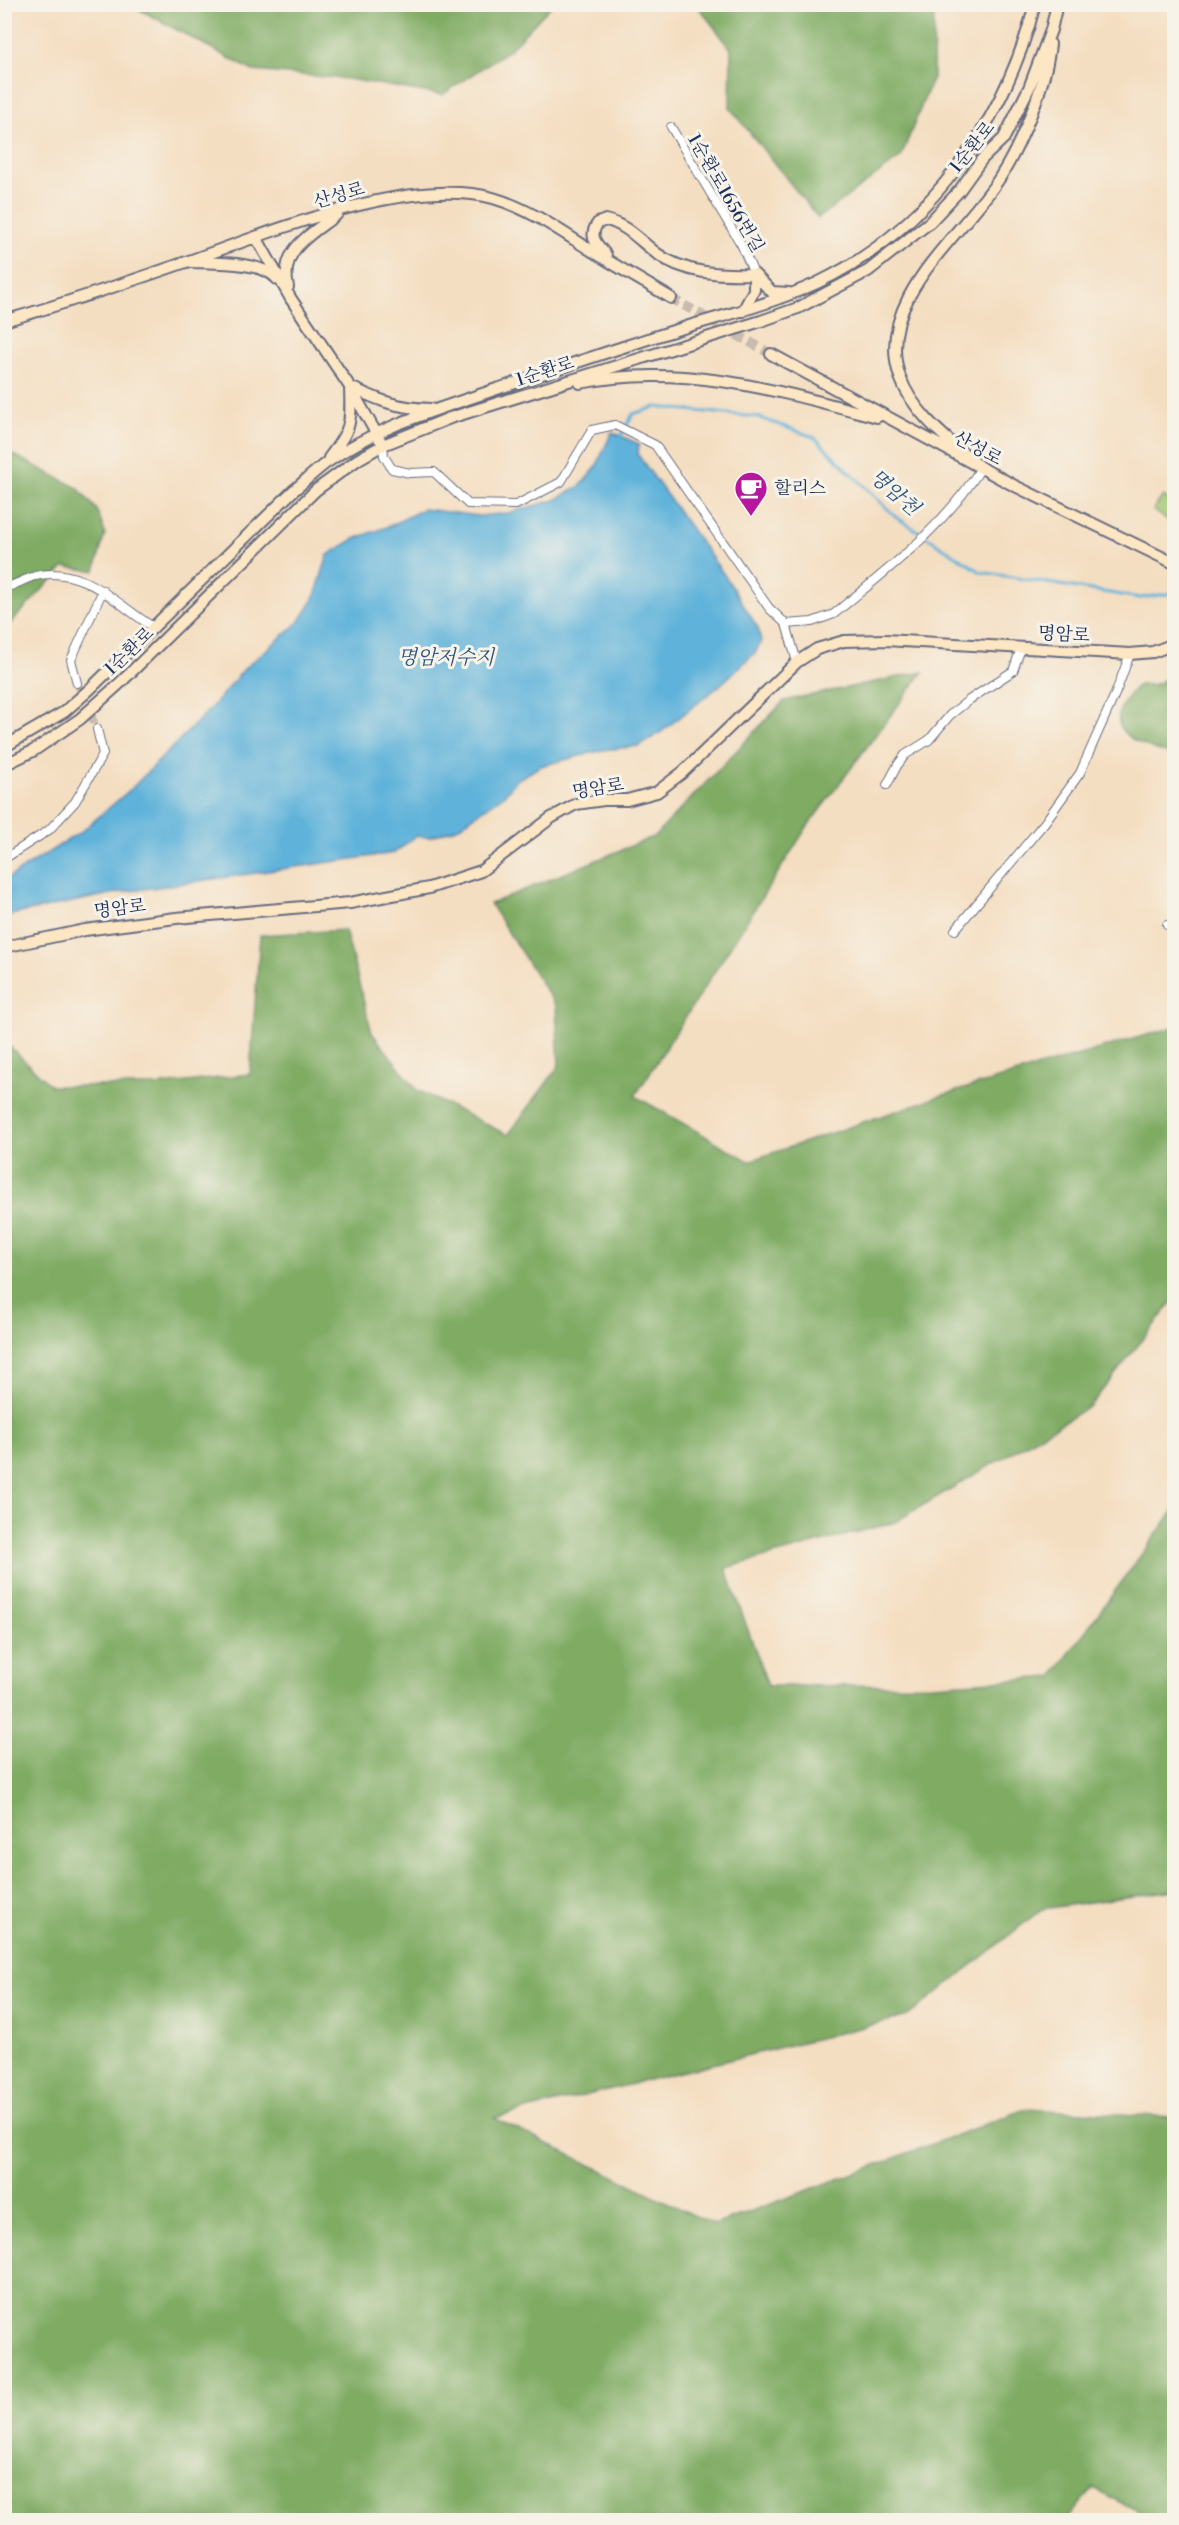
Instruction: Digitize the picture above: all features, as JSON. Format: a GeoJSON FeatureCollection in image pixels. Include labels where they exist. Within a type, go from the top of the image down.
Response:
{"type":"FeatureCollection","features":[{"type":"Feature","properties":{"kind":"street","name":"1순환로"},"geometry":{"type":"LineString","coordinates":[[4,747],[64,712],[293,491],[326,463],[377,434],[440,409],[672,331],[743,311],[818,282],[861,257],[936,196],[962,162],[988,121],[1014,70],[1035,4]]}},
{"type":"Feature","properties":{"kind":"street","name":"1순환로"},"geometry":{"type":"LineString","coordinates":[[4,765],[33,751],[80,719],[119,684],[316,490],[357,460],[383,445],[450,418],[798,308],[868,271],[930,222],[959,190],[982,159],[1004,138],[1029,88],[1051,30],[1058,4]]}},
{"type":"Feature","properties":{"kind":"street"},"geometry":{"type":"LineString","coordinates":[[786,624],[812,622],[834,614],[942,521],[963,497],[981,468],[922,414],[911,398],[900,378],[895,354],[897,326],[906,301],[923,275],[973,215],[1000,178],[1031,114],[1048,67],[1051,30]]}},
{"type":"Feature","properties":{"kind":"street","name":"1순환로1656번길"},"geometry":{"type":"LineString","coordinates":[[671,127],[742,246],[754,274]]}},
{"type":"Feature","properties":{"kind":"street","name":"산성로"},"geometry":{"type":"LineString","coordinates":[[4,321],[81,298],[256,237],[342,210],[372,202],[428,194],[463,194],[492,198],[531,214],[671,298]]}},
{"type":"Feature","properties":{"kind":"street"},"geometry":{"type":"LineString","coordinates":[[291,299],[285,270],[287,259],[307,238],[342,210]]}},
{"type":"Feature","properties":{"kind":"street"},"geometry":{"type":"LineString","coordinates":[[614,264],[594,242],[593,235],[598,223],[606,220],[627,228],[657,254],[677,265],[719,275],[754,274],[772,292],[792,293]]}},
{"type":"Feature","properties":{"kind":"street"},"geometry":{"type":"LineString","coordinates":[[256,237],[291,299]]}},
{"type":"Feature","properties":{"kind":"street"},"geometry":{"type":"LineString","coordinates":[[186,262],[254,267],[273,275],[351,387],[383,445],[384,456],[392,469],[410,473],[434,472],[468,504],[516,505],[561,482],[592,430],[615,425],[655,445],[769,608],[786,624],[797,662]]}},
{"type":"Feature","properties":{"kind":"street"},"geometry":{"type":"LineString","coordinates":[[743,311],[754,290],[754,274]]}},
{"type":"Feature","properties":{"kind":"street","name":"산성로"},"geometry":{"type":"LineString","coordinates":[[771,354],[981,468],[1174,563]]}},
{"type":"Feature","properties":{"kind":"street"},"geometry":{"type":"LineString","coordinates":[[527,394],[593,380],[637,376],[706,378],[782,391],[894,421]]}},
{"type":"Feature","properties":{"kind":"street"},"geometry":{"type":"LineString","coordinates":[[351,387],[385,403],[405,408],[440,409]]}},
{"type":"Feature","properties":{"kind":"street"},"geometry":{"type":"LineString","coordinates":[[326,463],[346,435],[351,420],[351,387]]}},
{"type":"Feature","properties":{"kind":"street"},"geometry":{"type":"LineString","coordinates":[[4,588],[36,576],[57,575],[83,580],[103,590],[153,627]]}},
{"type":"Feature","properties":{"kind":"street"},"geometry":{"type":"LineString","coordinates":[[77,683],[71,660],[103,590]]}},
{"type":"Feature","properties":{"kind":"street","name":"명암로"},"geometry":{"type":"LineString","coordinates":[[4,947],[85,930],[154,921],[350,903],[429,888],[481,871],[551,818],[576,804],[627,800],[657,792],[683,772],[797,662],[817,649],[844,641],[885,640],[1130,654],[1153,652],[1174,644]]}},
{"type":"Feature","properties":{"kind":"street"},"geometry":{"type":"LineString","coordinates":[[887,786],[905,756],[929,740],[950,715],[969,700],[1013,671],[1021,648]]}},
{"type":"Feature","properties":{"kind":"street"},"geometry":{"type":"LineString","coordinates":[[955,930],[1045,822],[1080,773],[1116,692],[1130,654]]}},
{"type":"Feature","properties":{"kind":"street"},"geometry":{"type":"LineString","coordinates":[[4,859],[49,830],[75,802],[102,754],[97,729]]}},
{"type":"Feature","properties":{"kind":"green space"},"geometry":{"type":"Polygon","coordinates":[[[131,5],[552,5],[510,49],[442,95],[348,79],[253,71],[131,5]]]}},
{"type":"Feature","properties":{"kind":"green space"},"geometry":{"type":"Polygon","coordinates":[[[697,5],[934,5],[933,77],[901,157],[818,218],[730,108],[731,49],[697,5]]]}},
{"type":"Feature","properties":{"kind":"green space"},"geometry":{"type":"Polygon","coordinates":[[[5,447],[12,454],[78,488],[97,510],[105,533],[95,571],[64,567],[5,629],[5,447]]]}},
{"type":"Feature","properties":{"kind":"green space"},"geometry":{"type":"Polygon","coordinates":[[[1163,496],[1174,503],[1174,508],[1167,520],[1153,510],[1163,496]]]}},
{"type":"Feature","properties":{"kind":"green space"},"geometry":{"type":"Polygon","coordinates":[[[923,672],[807,827],[635,1096],[749,1161],[943,1095],[1174,1027],[1174,1300],[1090,1406],[895,1522],[726,1568],[768,1686],[932,1685],[1052,1677],[1174,1510],[1174,1890],[1042,1909],[908,2016],[494,2118],[714,2225],[1026,2109],[1174,2117],[1174,2519],[1154,2519],[1093,2488],[1067,2520],[5,2520],[5,1042],[51,1086],[155,1086],[250,1074],[260,935],[345,930],[372,1033],[417,1090],[508,1135],[559,1066],[556,1006],[490,904],[655,836],[784,701],[923,672]]]}},
{"type":"Feature","properties":{"kind":"green space"},"geometry":{"type":"Polygon","coordinates":[[[1174,675],[1174,756],[1132,739],[1124,733],[1119,724],[1119,714],[1124,702],[1137,686],[1156,684],[1174,675]]]}},
{"type":"Feature","properties":{"kind":"water","name":"명암저수지"},"geometry":{"type":"Polygon","coordinates":[[[612,432],[639,444],[638,455],[727,579],[758,628],[761,642],[755,653],[718,687],[660,733],[639,746],[603,750],[541,766],[518,779],[504,795],[457,828],[429,837],[416,836],[394,853],[116,893],[5,916],[5,880],[82,831],[132,788],[209,710],[246,667],[300,621],[314,599],[328,555],[354,539],[392,525],[423,509],[480,516],[508,513],[555,500],[580,486],[595,469],[612,432]]]}},
{"type":"Feature","properties":{"kind":"waterway","name":"명암천"},"geometry":{"type":"LineString","coordinates":[[620,438],[633,414],[656,407],[757,417],[814,437],[896,517],[981,572],[1140,598],[1174,593]]}},
{"type":"Feature","properties":{"kind":"tunnel"},"geometry":{"type":"LineString","coordinates":[[671,298],[771,354]]}},
{"type":"Feature","properties":{"kind":"tunnel"},"geometry":{"type":"LineString","coordinates":[[77,683],[97,729]]}},
{"type":"Feature","properties":{"kind":"place","name":"할리스"},"geometry":{"type":"Point","coordinates":[751,517]}}]}
